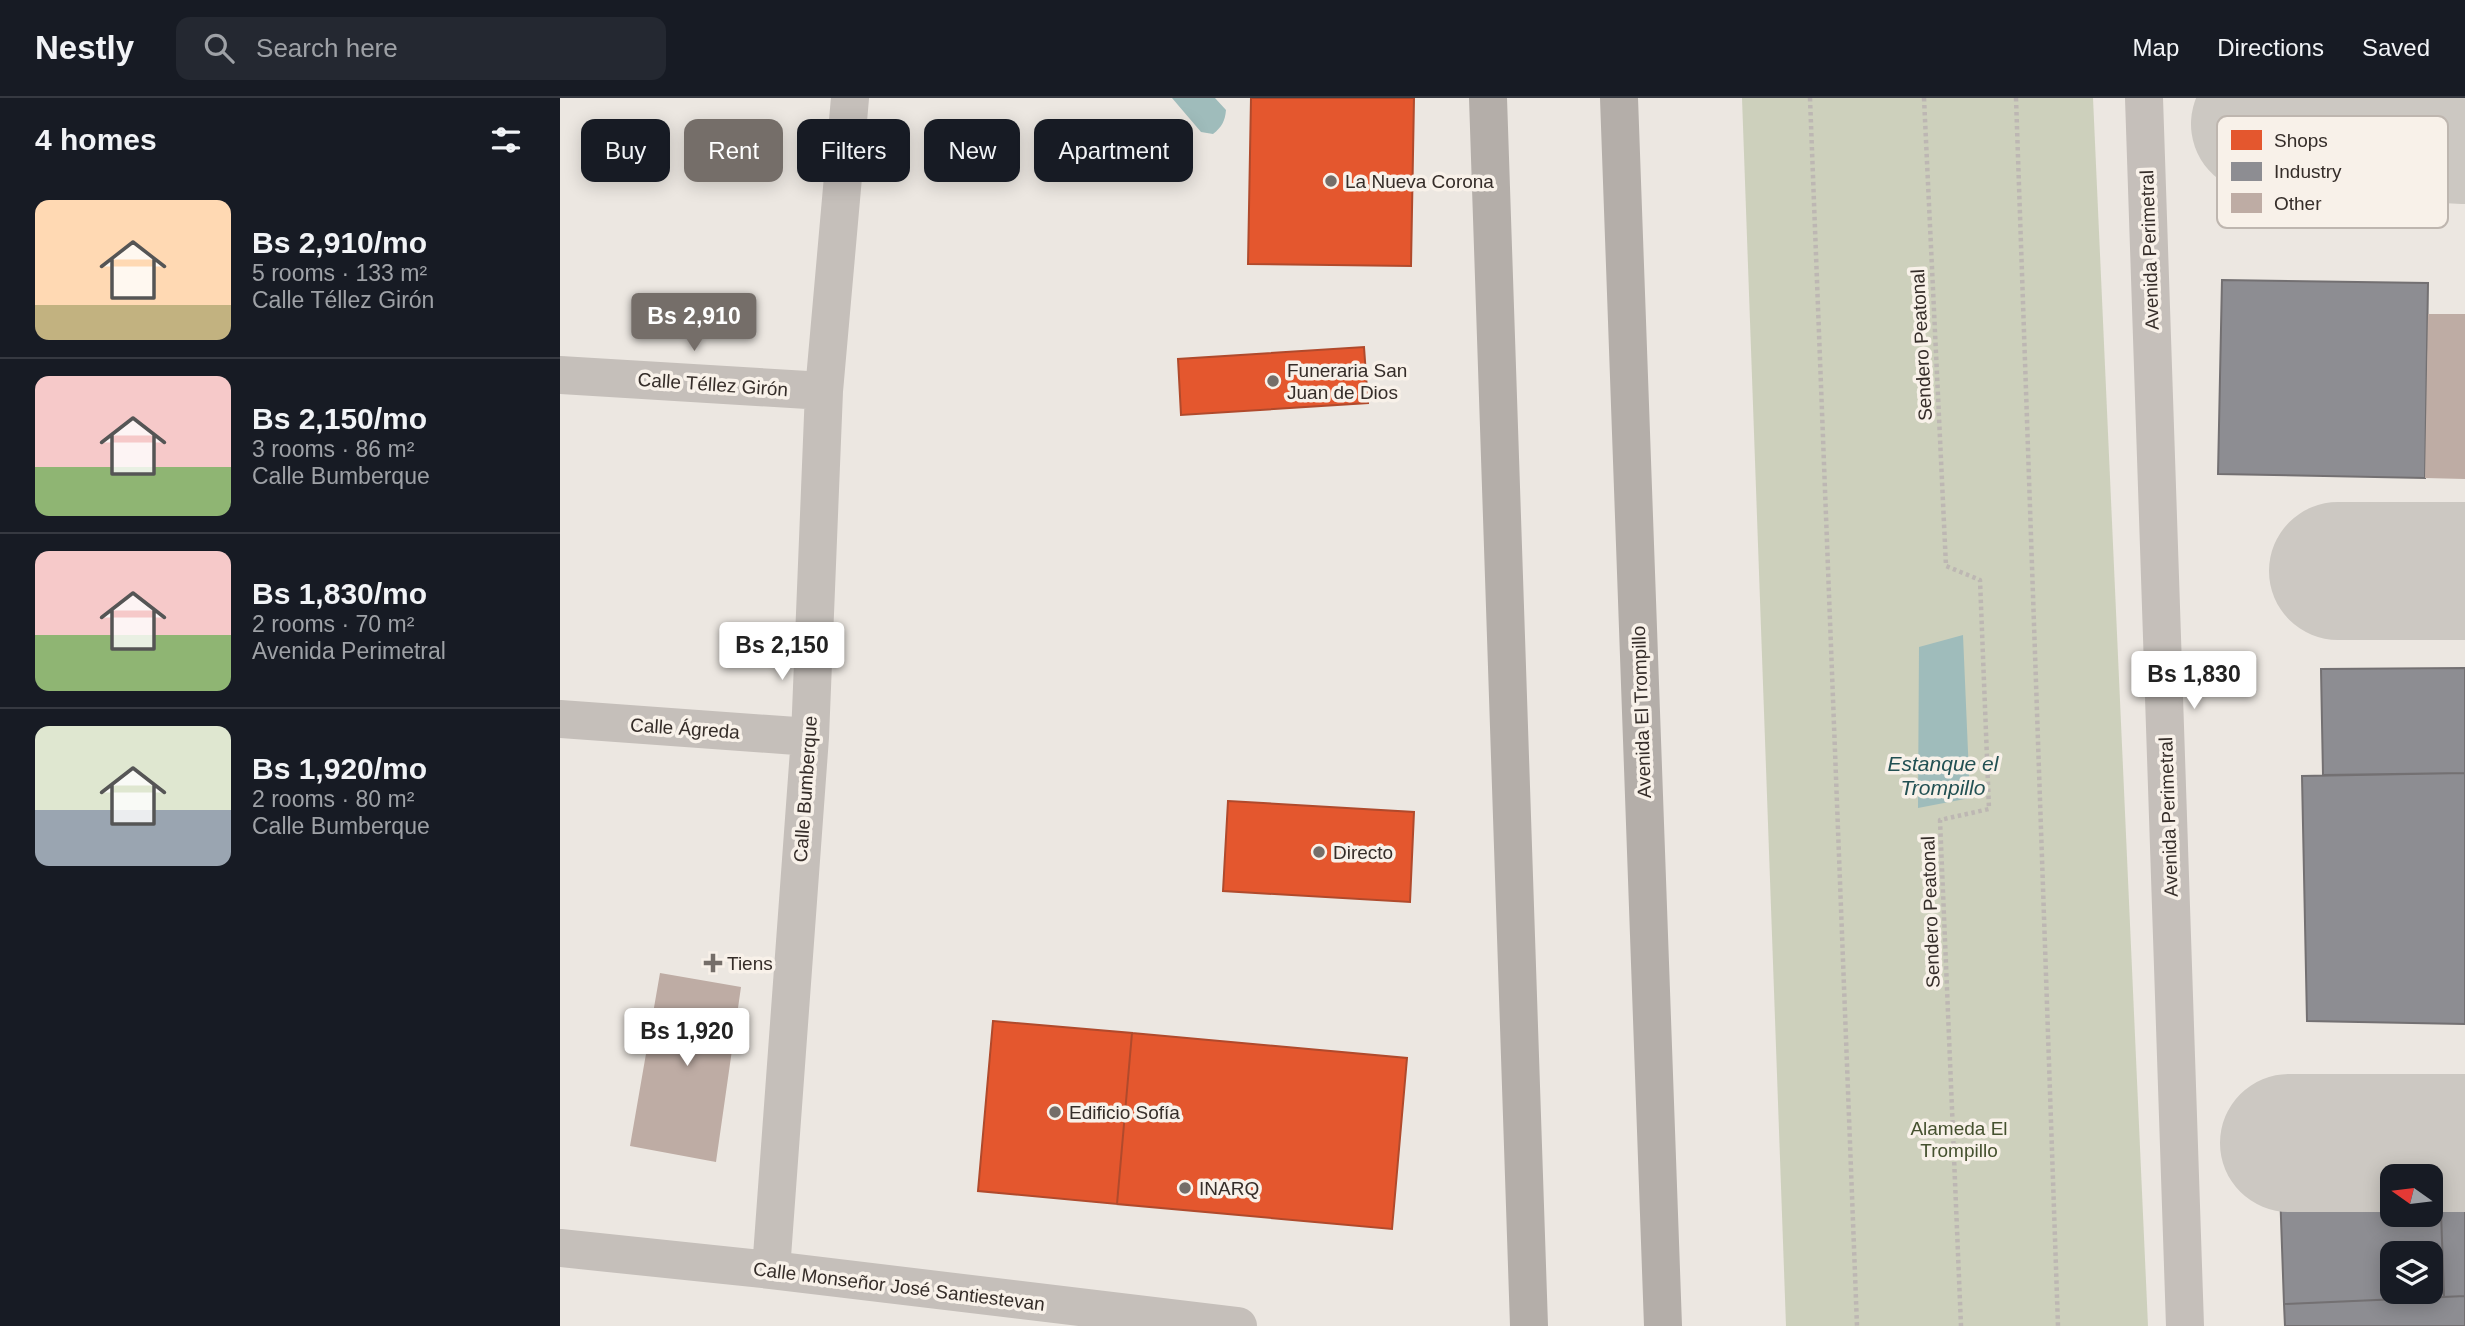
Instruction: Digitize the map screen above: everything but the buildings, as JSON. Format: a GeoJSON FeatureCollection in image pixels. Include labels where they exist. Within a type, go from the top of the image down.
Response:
{"type":"FeatureCollection","features":[{"type":"Feature","properties":{"kind":"main road"},"geometry":{"type":"LineString","coordinates":[[1488,98],[1529,1326]]}},
{"type":"Feature","properties":{"kind":"main road","name":"Avenida El Trompillo"},"geometry":{"type":"LineString","coordinates":[[1619,98],[1662,1326]]}},
{"type":"Feature","properties":{"kind":"street","name":"Calle Bumberque"},"geometry":{"type":"LineString","coordinates":[[771,1270],[810,737],[824,391],[850,98]]}},
{"type":"Feature","properties":{"kind":"street","name":"Avenida Perimetral"},"geometry":{"type":"LineString","coordinates":[[2144,98],[2185,1326]]}},
{"type":"Feature","properties":{"kind":"street","name":"Calle Téllez Girón"},"geometry":{"type":"LineString","coordinates":[[560,375],[824,391]]}},
{"type":"Feature","properties":{"kind":"street","name":"Calle Ágreda"},"geometry":{"type":"LineString","coordinates":[[560,719],[810,737]]}},
{"type":"Feature","properties":{"kind":"street","name":"Calle Monseñor José Santiestevan"},"geometry":{"type":"LineString","coordinates":[[560,1248],[771,1270],[1238,1326]]}},
{"type":"Feature","properties":{"kind":"path"},"geometry":{"type":"LineString","coordinates":[[1810,98],[1857,1326]]}},
{"type":"Feature","properties":{"kind":"path","name":"Sendero Peatonal"},"geometry":{"type":"LineString","coordinates":[[1924,98],[1945,566],[1980,580],[1990,809],[1940,820],[1961,1326]]}},
{"type":"Feature","properties":{"kind":"path"},"geometry":{"type":"LineString","coordinates":[[2016,98],[2058,1326]]}},
{"type":"Feature","properties":{"kind":"green space","name":"Alameda El Trompillo"},"geometry":{"type":"Polygon","coordinates":[[[1742,98],[2093,98],[2148,1326],[1786,1326],[1742,98]]]}},
{"type":"Feature","properties":{"kind":"water"},"geometry":{"type":"Polygon","coordinates":[[[1172,98],[1215,98],[1226,110],[1223,124],[1213,134],[1201,132],[1193,119],[1190,119],[1172,98]]]}},
{"type":"Feature","properties":{"kind":"water","name":"Estanque el Trompillo"},"geometry":{"type":"Polygon","coordinates":[[[1963,635],[1970,798],[1918,808],[1919,647],[1963,635]]]}},
{"type":"Feature","properties":{"kind":"taxiway"},"geometry":{"type":"LineString","coordinates":[[2448,134],[2465,135]]}},
{"type":"Feature","properties":{"kind":"taxiway"},"geometry":{"type":"LineString","coordinates":[[2338,571],[2465,571]]}},
{"type":"Feature","properties":{"kind":"taxiway"},"geometry":{"type":"LineString","coordinates":[[2289,1143],[2465,1143]]}},
{"type":"Feature","properties":{"kind":"place","name":"La Nueva Corona"},"geometry":{"type":"Point","coordinates":[1331,181]}},
{"type":"Feature","properties":{"kind":"place","name":"Funeraria San Juan de Dios"},"geometry":{"type":"Point","coordinates":[1273,381]}},
{"type":"Feature","properties":{"kind":"place","name":"Directo"},"geometry":{"type":"Point","coordinates":[1319,852]}},
{"type":"Feature","properties":{"kind":"place","name":"Tiens"},"geometry":{"type":"Point","coordinates":[713,963]}},
{"type":"Feature","properties":{"kind":"place","name":"Edificio Sofía"},"geometry":{"type":"Point","coordinates":[1055,1112]}},
{"type":"Feature","properties":{"kind":"place","name":"INARQ"},"geometry":{"type":"Point","coordinates":[1185,1188]}}]}
